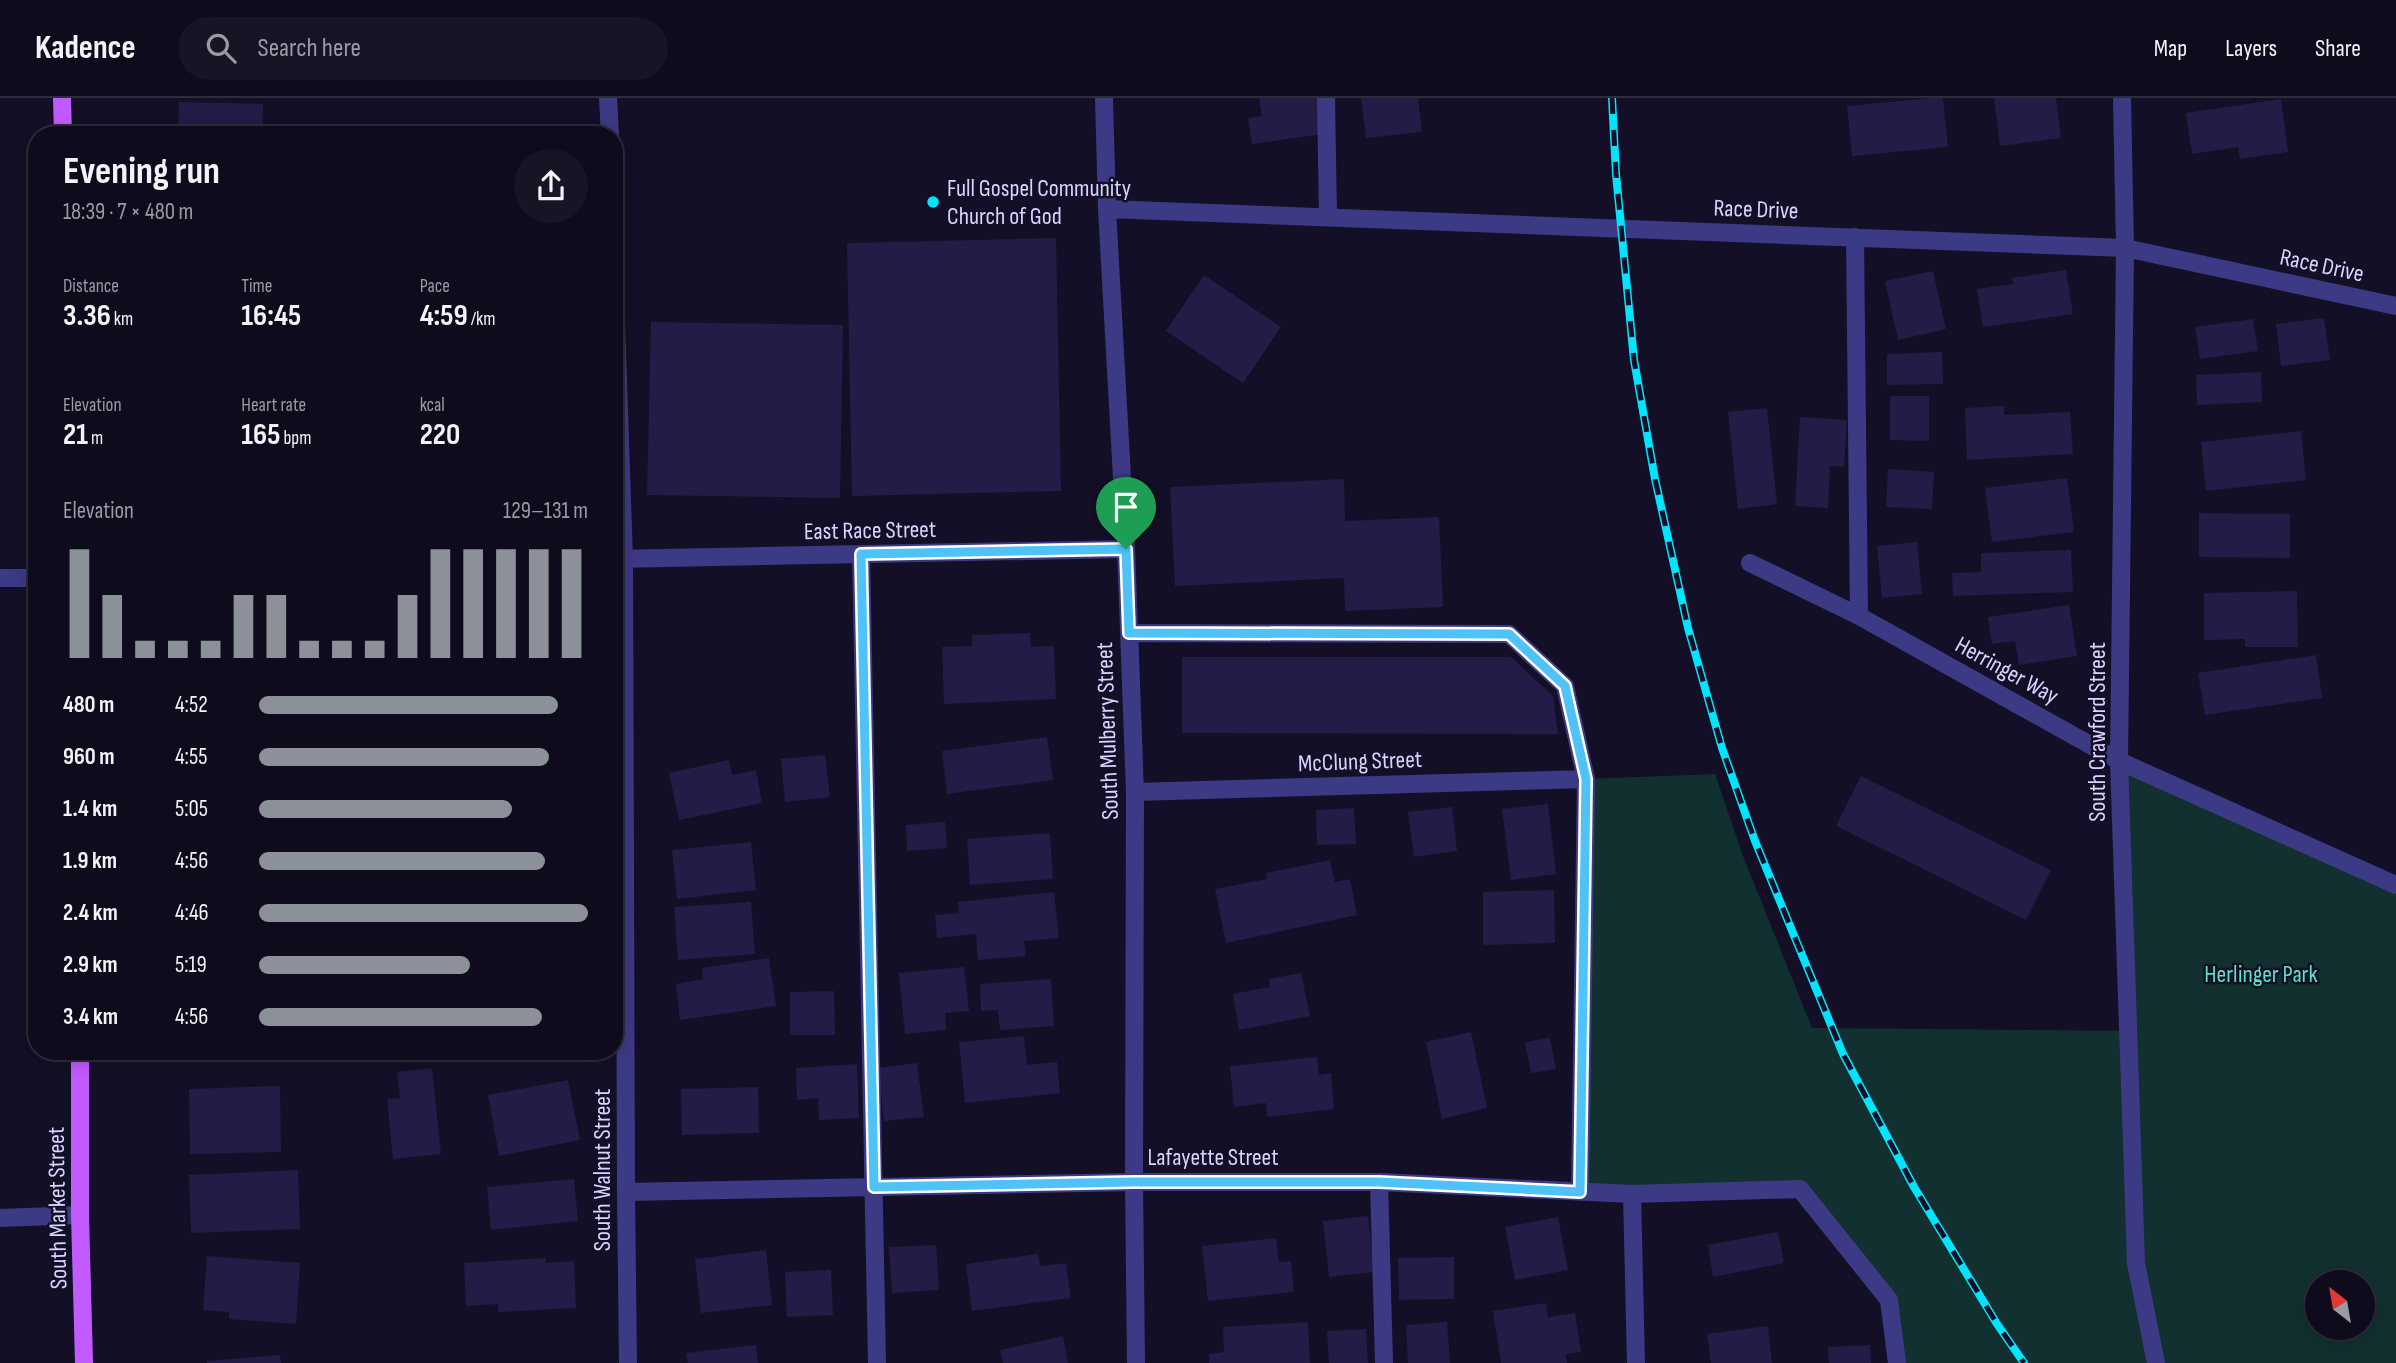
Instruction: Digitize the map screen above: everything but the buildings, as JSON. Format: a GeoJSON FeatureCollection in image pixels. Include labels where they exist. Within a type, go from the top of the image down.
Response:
{"type":"FeatureCollection","features":[{"type":"Feature","properties":{"kind":"main road"},"geometry":{"type":"LineString","coordinates":[[62,98],[63,126]]}},
{"type":"Feature","properties":{"kind":"main road","name":"South Market Street"},"geometry":{"type":"LineString","coordinates":[[80,1060],[84,1363]]}},
{"type":"Feature","properties":{"kind":"street"},"geometry":{"type":"LineString","coordinates":[[608,98],[610,126]]}},
{"type":"Feature","properties":{"kind":"street","name":"South Mulberry Street"},"geometry":{"type":"LineString","coordinates":[[1104,98],[1135,792],[1136,1363]]}},
{"type":"Feature","properties":{"kind":"street"},"geometry":{"type":"LineString","coordinates":[[1326,98],[1328,217]]}},
{"type":"Feature","properties":{"kind":"street","name":"South Crawford Street"},"geometry":{"type":"LineString","coordinates":[[2122,98],[2125,248],[2119,761],[2136,1264],[2156,1363]]}},
{"type":"Feature","properties":{"kind":"street","name":"Race Drive"},"geometry":{"type":"LineString","coordinates":[[1107,209],[2125,248],[2396,306]]}},
{"type":"Feature","properties":{"kind":"street"},"geometry":{"type":"LineString","coordinates":[[1855,237],[1859,616]]}},
{"type":"Feature","properties":{"kind":"street","name":"East Race Street"},"geometry":{"type":"LineString","coordinates":[[623,559],[1126,549]]}},
{"type":"Feature","properties":{"kind":"street"},"geometry":{"type":"LineString","coordinates":[[861,554],[877,1363]]}},
{"type":"Feature","properties":{"kind":"street","name":"Herringer Way"},"geometry":{"type":"LineString","coordinates":[[1749,563],[1859,616],[2119,761],[2396,885]]}},
{"type":"Feature","properties":{"kind":"street"},"geometry":{"type":"LineString","coordinates":[[0,579],[28,578]]}},
{"type":"Feature","properties":{"kind":"street"},"geometry":{"type":"LineString","coordinates":[[1129,633],[1509,634],[1565,686],[1586,779],[1580,1192]]}},
{"type":"Feature","properties":{"kind":"street","name":"McClung Street"},"geometry":{"type":"LineString","coordinates":[[1135,792],[1586,779]]}},
{"type":"Feature","properties":{"kind":"street","name":"South Walnut Street"},"geometry":{"type":"LineString","coordinates":[[623,921],[628,1363]]}},
{"type":"Feature","properties":{"kind":"street","name":"Lafayette Street"},"geometry":{"type":"LineString","coordinates":[[626,1192],[1134,1182],[1379,1182],[1632,1194],[1800,1189],[1889,1300],[1897,1363]]}},
{"type":"Feature","properties":{"kind":"street"},"geometry":{"type":"LineString","coordinates":[[1379,1182],[1384,1363]]}},
{"type":"Feature","properties":{"kind":"street"},"geometry":{"type":"LineString","coordinates":[[1632,1194],[1636,1363]]}},
{"type":"Feature","properties":{"kind":"street"},"geometry":{"type":"LineString","coordinates":[[0,1218],[80,1215]]}},
{"type":"Feature","properties":{"kind":"green space","name":"Herlinger Park"},"geometry":{"type":"Polygon","coordinates":[[[2119,761],[2396,885],[2396,1363],[1897,1363],[1889,1300],[1800,1189],[1580,1192],[1586,779],[1715,774],[1743,856],[1812,1028],[2128,1031],[2119,761]]]}},
{"type":"Feature","properties":{"kind":"railway"},"geometry":{"type":"LineString","coordinates":[[1612,98],[1616,174],[1634,360],[1655,479],[1688,628],[1722,748],[1755,841],[1843,1054],[1914,1187],[1997,1324],[2024,1363]]}},
{"type":"Feature","properties":{"kind":"place","name":"Full Gospel Community Church of God"},"geometry":{"type":"Point","coordinates":[933,202]}},
{"type":"Feature","properties":{"kind":"route"},"geometry":{"type":"LineString","coordinates":[[1126,549],[1129,633],[1509,634],[1565,686],[1586,779],[1580,1192],[1379,1182],[1134,1182],[874,1187],[861,554],[1126,549]]}}]}
